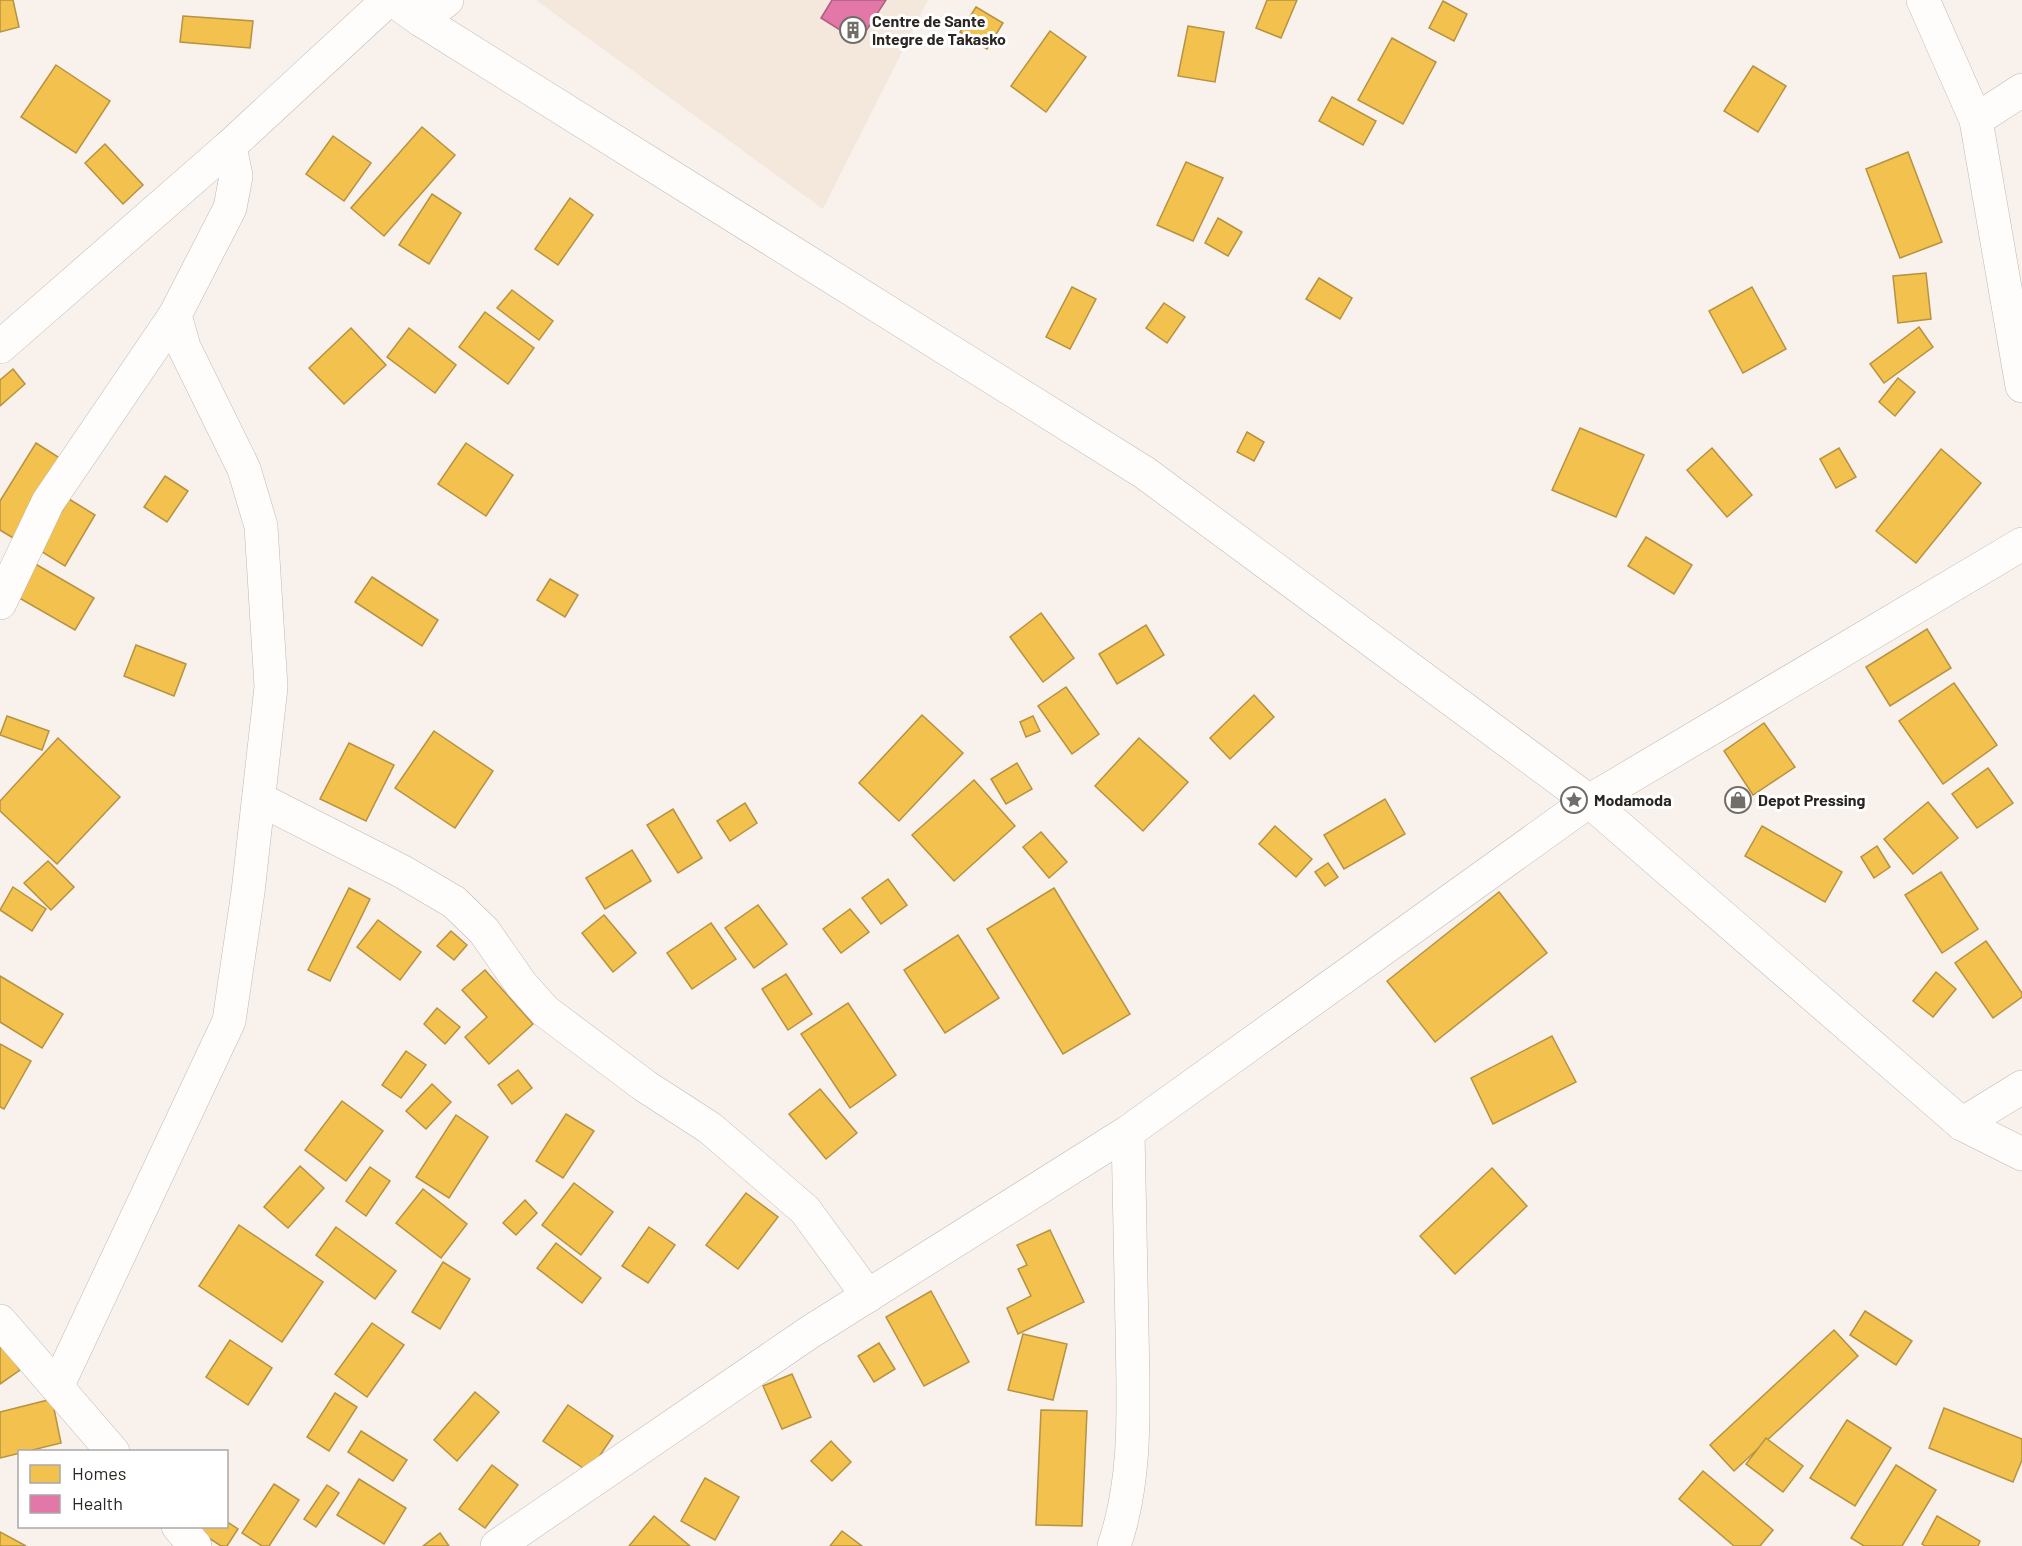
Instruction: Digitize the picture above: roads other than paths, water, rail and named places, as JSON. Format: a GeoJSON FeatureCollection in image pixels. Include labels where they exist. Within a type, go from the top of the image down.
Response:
{"type":"FeatureCollection","features":[{"type":"Feature","properties":{"kind":"street"},"geometry":{"type":"LineString","coordinates":[[0,347],[230,146],[388,0]]}},
{"type":"Feature","properties":{"kind":"street"},"geometry":{"type":"LineString","coordinates":[[393,0],[421,20],[1145,473],[1589,801],[1962,1124],[2022,1154]]}},
{"type":"Feature","properties":{"kind":"street"},"geometry":{"type":"LineString","coordinates":[[421,20],[447,0]]}},
{"type":"Feature","properties":{"kind":"street"},"geometry":{"type":"LineString","coordinates":[[1923,0],[1976,120],[2022,386]]}},
{"type":"Feature","properties":{"kind":"street"},"geometry":{"type":"LineString","coordinates":[[1976,120],[2022,90]]}},
{"type":"Feature","properties":{"kind":"street"},"geometry":{"type":"LineString","coordinates":[[0,603],[48,502],[175,315],[230,208],[236,176],[230,146]]}},
{"type":"Feature","properties":{"kind":"street"},"geometry":{"type":"LineString","coordinates":[[57,1387],[229,1021],[248,892],[272,687],[261,526],[244,469],[184,346],[175,315]]}},
{"type":"Feature","properties":{"kind":"street"},"geometry":{"type":"LineString","coordinates":[[496,1546],[810,1332],[1128,1132],[1589,801],[2022,544]]}},
{"type":"Feature","properties":{"kind":"street"},"geometry":{"type":"LineString","coordinates":[[259,799],[403,872],[454,902],[484,931],[521,984],[545,1011],[645,1086],[710,1128],[805,1210],[868,1296]]}},
{"type":"Feature","properties":{"kind":"street"},"geometry":{"type":"LineString","coordinates":[[1962,1124],[2022,1087]]}},
{"type":"Feature","properties":{"kind":"street"},"geometry":{"type":"LineString","coordinates":[[1114,1546],[1123,1519],[1131,1458],[1133,1389],[1128,1132]]}},
{"type":"Feature","properties":{"kind":"street"},"geometry":{"type":"LineString","coordinates":[[0,1321],[111,1450]]}},
{"type":"Feature","properties":{"kind":"street"},"geometry":{"type":"LineString","coordinates":[[179,1528],[195,1546]]}},
{"type":"Feature","properties":{"kind":"place","name":"Centre de Sante Integre de Takasko"},"geometry":{"type":"Point","coordinates":[853,30]}},
{"type":"Feature","properties":{"kind":"place","name":"Modamoda"},"geometry":{"type":"Point","coordinates":[1574,800]}},
{"type":"Feature","properties":{"kind":"place","name":"Depot Pressing"},"geometry":{"type":"Point","coordinates":[1738,800]}}]}
